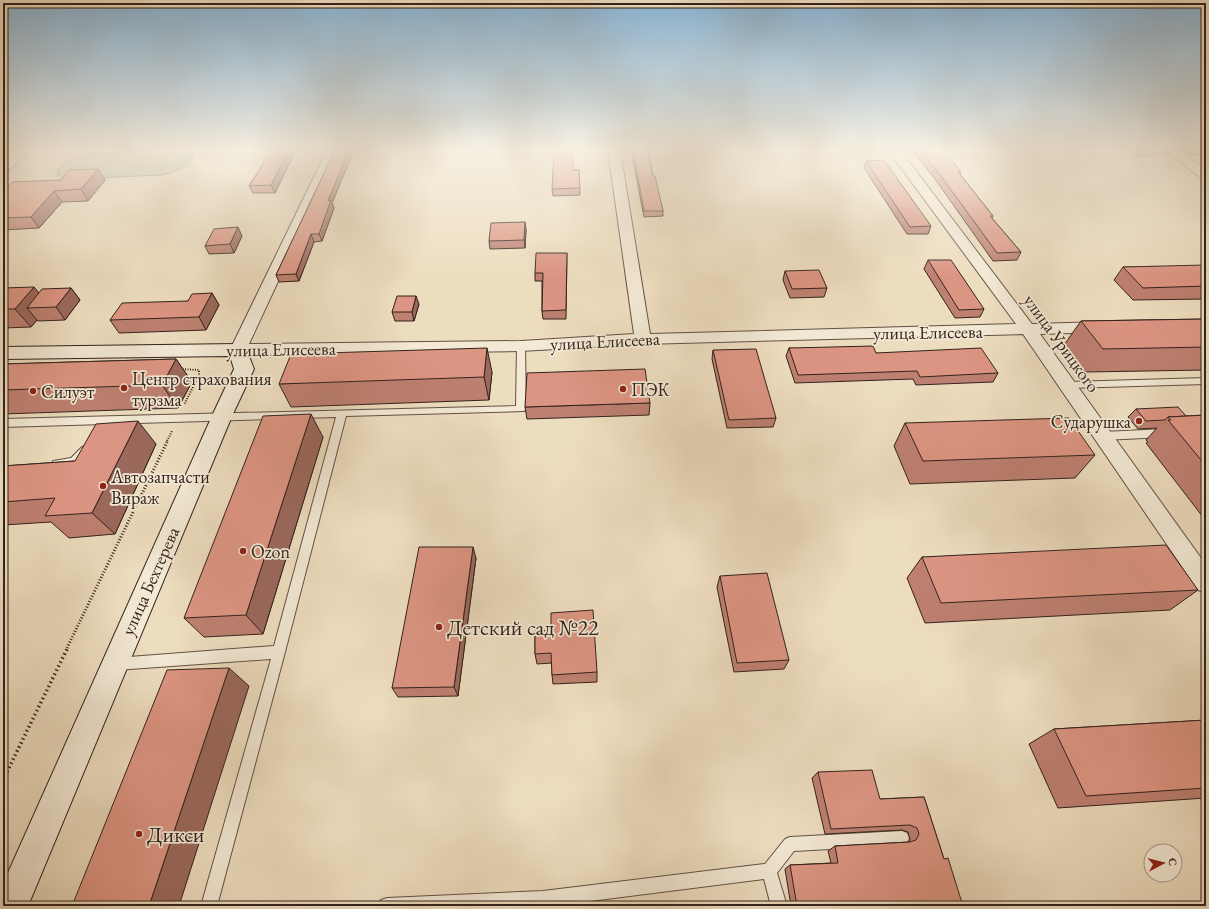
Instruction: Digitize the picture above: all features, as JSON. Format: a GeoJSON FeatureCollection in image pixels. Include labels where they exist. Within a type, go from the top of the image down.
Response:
{"type":"FeatureCollection","features":[{"type":"Feature","properties":{"kind":"street"},"geometry":{"type":"LineString","coordinates":[[238,350],[313,192]]}},
{"type":"Feature","properties":{"kind":"street"},"geometry":{"type":"LineString","coordinates":[[621,192],[643,339]]}},
{"type":"Feature","properties":{"kind":"street","name":"улица Урицкого"},"geometry":{"type":"LineString","coordinates":[[926,192],[1028,329],[1206,583]]}},
{"type":"Feature","properties":{"kind":"street","name":"улица Елисеева"},"geometry":{"type":"LineString","coordinates":[[3,353],[521,346],[643,339],[1121,327]]}},
{"type":"Feature","properties":{"kind":"street","name":"улица Бехтерева"},"geometry":{"type":"LineString","coordinates":[[11,906],[114,664],[244,369],[238,350]]}},
{"type":"Feature","properties":{"kind":"lane"},"geometry":{"type":"LineString","coordinates":[[3,423],[521,409],[521,346]]}},
{"type":"Feature","properties":{"kind":"lane"},"geometry":{"type":"LineString","coordinates":[[1068,385],[1206,381]]}},
{"type":"Feature","properties":{"kind":"lane"},"geometry":{"type":"LineString","coordinates":[[210,906],[342,413]]}},
{"type":"Feature","properties":{"kind":"lane"},"geometry":{"type":"LineString","coordinates":[[46,465],[61,464],[74,460],[84,452],[102,420]]}},
{"type":"Feature","properties":{"kind":"lane"},"geometry":{"type":"LineString","coordinates":[[1103,436],[1174,433]]}},
{"type":"Feature","properties":{"kind":"lane"},"geometry":{"type":"LineString","coordinates":[[114,664],[279,652]]}},
{"type":"Feature","properties":{"kind":"lane"},"geometry":{"type":"LineString","coordinates":[[387,906],[543,903],[770,870],[790,844],[902,838]]}},
{"type":"Feature","properties":{"kind":"lane"},"geometry":{"type":"LineString","coordinates":[[770,870],[779,906]]}},
{"type":"Feature","properties":{"kind":"path"},"geometry":{"type":"LineString","coordinates":[[3,780],[199,375],[199,370],[176,370]]}},
{"type":"Feature","properties":{"kind":"building"},"geometry":{"type":"Polygon","coordinates":[[[3,192],[53,192],[31,217],[3,218],[3,192]]]}},
{"type":"Feature","properties":{"kind":"building"},"geometry":{"type":"Polygon","coordinates":[[[315,192],[332,192],[328,201],[331,200],[319,234],[311,234],[296,274],[276,275],[315,192]]]}},
{"type":"Feature","properties":{"kind":"building"},"geometry":{"type":"Polygon","coordinates":[[[641,192],[659,192],[663,211],[644,211],[641,192]]]}},
{"type":"Feature","properties":{"kind":"building"},"geometry":{"type":"Polygon","coordinates":[[[887,192],[907,192],[931,226],[910,227],[887,192]]]}},
{"type":"Feature","properties":{"kind":"building"},"geometry":{"type":"Polygon","coordinates":[[[953,192],[974,192],[993,216],[990,216],[1021,252],[997,253],[953,192]]]}},
{"type":"Feature","properties":{"kind":"building"},"geometry":{"type":"Polygon","coordinates":[[[525,222],[524,240],[489,241],[491,223],[525,222]]]}},
{"type":"Feature","properties":{"kind":"building"},"geometry":{"type":"Polygon","coordinates":[[[238,227],[230,244],[205,246],[214,229],[238,227]]]}},
{"type":"Feature","properties":{"kind":"building"},"geometry":{"type":"Polygon","coordinates":[[[536,253],[567,253],[566,310],[542,311],[543,273],[535,273],[536,253]]]}},
{"type":"Feature","properties":{"kind":"building"},"geometry":{"type":"Polygon","coordinates":[[[928,260],[951,260],[984,309],[959,310],[928,260]]]}},
{"type":"Feature","properties":{"kind":"building"},"geometry":{"type":"Polygon","coordinates":[[[1205,265],[1206,286],[1143,288],[1123,267],[1205,265]]]}},
{"type":"Feature","properties":{"kind":"building"},"geometry":{"type":"Polygon","coordinates":[[[819,270],[827,288],[792,289],[785,271],[819,270]]]}},
{"type":"Feature","properties":{"kind":"building"},"geometry":{"type":"Polygon","coordinates":[[[34,287],[15,309],[3,309],[3,288],[34,287]]]}},
{"type":"Feature","properties":{"kind":"building"},"geometry":{"type":"Polygon","coordinates":[[[71,288],[56,307],[27,308],[42,289],[71,288]]]}},
{"type":"Feature","properties":{"kind":"building"},"geometry":{"type":"Polygon","coordinates":[[[212,293],[199,317],[110,320],[122,303],[188,301],[192,294],[212,293]]]}},
{"type":"Feature","properties":{"kind":"building"},"geometry":{"type":"Polygon","coordinates":[[[397,296],[416,296],[412,312],[392,312],[397,296]]]}},
{"type":"Feature","properties":{"kind":"building"},"geometry":{"type":"Polygon","coordinates":[[[1206,319],[1206,347],[1103,349],[1081,321],[1206,319]]]}},
{"type":"Feature","properties":{"kind":"building"},"geometry":{"type":"Polygon","coordinates":[[[873,346],[876,353],[981,348],[998,373],[920,377],[917,371],[798,375],[789,348],[873,346]]]}},
{"type":"Feature","properties":{"kind":"building"},"geometry":{"type":"Polygon","coordinates":[[[487,348],[484,377],[279,384],[291,354],[487,348]]]}},
{"type":"Feature","properties":{"kind":"building"},"geometry":{"type":"Polygon","coordinates":[[[756,349],[776,418],[729,420],[713,350],[756,349]]]}},
{"type":"Feature","properties":{"kind":"building"},"geometry":{"type":"Polygon","coordinates":[[[176,359],[162,385],[3,390],[3,364],[176,359]]]}},
{"type":"Feature","properties":{"kind":"building"},"geometry":{"type":"Polygon","coordinates":[[[645,369],[650,403],[525,407],[527,373],[645,369]]]}},
{"type":"Feature","properties":{"kind":"building"},"geometry":{"type":"Polygon","coordinates":[[[1178,407],[1186,416],[1168,417],[1165,420],[1146,421],[1136,409],[1178,407]]]}},
{"type":"Feature","properties":{"kind":"building"},"geometry":{"type":"Polygon","coordinates":[[[311,414],[246,615],[184,618],[263,416],[311,414]]]}},
{"type":"Feature","properties":{"kind":"building"},"geometry":{"type":"Polygon","coordinates":[[[1206,415],[1206,466],[1168,420],[1171,420],[1168,417],[1206,415]]]}},
{"type":"Feature","properties":{"kind":"building"},"geometry":{"type":"Polygon","coordinates":[[[1069,418],[1095,455],[923,461],[905,423],[1069,418]]]}},
{"type":"Feature","properties":{"kind":"building"},"geometry":{"type":"Polygon","coordinates":[[[138,421],[92,513],[45,516],[55,498],[3,502],[3,466],[75,461],[96,424],[138,421]]]}},
{"type":"Feature","properties":{"kind":"building"},"geometry":{"type":"Polygon","coordinates":[[[1166,545],[1198,590],[941,603],[922,557],[1166,545]]]}},
{"type":"Feature","properties":{"kind":"building","name":"Детский сад №22"},"geometry":{"type":"Polygon","coordinates":[[[419,547],[473,547],[454,687],[392,688],[419,547]]]}},
{"type":"Feature","properties":{"kind":"building"},"geometry":{"type":"Polygon","coordinates":[[[767,573],[789,660],[737,663],[720,576],[767,573]]]}},
{"type":"Feature","properties":{"kind":"building"},"geometry":{"type":"Polygon","coordinates":[[[593,610],[597,672],[552,675],[551,653],[535,654],[535,631],[551,630],[551,613],[593,610]]]}},
{"type":"Feature","properties":{"kind":"building"},"geometry":{"type":"Polygon","coordinates":[[[229,668],[149,906],[72,906],[167,670],[229,668]]]}},
{"type":"Feature","properties":{"kind":"building"},"geometry":{"type":"Polygon","coordinates":[[[1206,720],[1206,788],[1086,796],[1054,729],[1206,720]]]}},
{"type":"Feature","properties":{"kind":"building"},"geometry":{"type":"Polygon","coordinates":[[[872,770],[880,799],[924,797],[944,859],[948,858],[963,906],[797,906],[790,865],[838,863],[835,846],[910,842],[916,840],[919,834],[917,828],[910,825],[831,829],[818,772],[872,770]]]}},
{"type":"Feature","properties":{"kind":"place","name":"Центр страхования турзма"},"geometry":{"type":"Point","coordinates":[124,388]}},
{"type":"Feature","properties":{"kind":"place","name":"ПЭК"},"geometry":{"type":"Point","coordinates":[623,389]}},
{"type":"Feature","properties":{"kind":"place","name":"Силуэт"},"geometry":{"type":"Point","coordinates":[33,391]}},
{"type":"Feature","properties":{"kind":"place","name":"Сударушка"},"geometry":{"type":"Point","coordinates":[1139,421]}},
{"type":"Feature","properties":{"kind":"place","name":"Автозапчасти Вираж"},"geometry":{"type":"Point","coordinates":[103,486]}},
{"type":"Feature","properties":{"kind":"place","name":"Ozon"},"geometry":{"type":"Point","coordinates":[243,551]}},
{"type":"Feature","properties":{"kind":"place","name":"Детский сад №22"},"geometry":{"type":"Point","coordinates":[439,627]}},
{"type":"Feature","properties":{"kind":"place","name":"Дикси"},"geometry":{"type":"Point","coordinates":[139,834]}}]}
